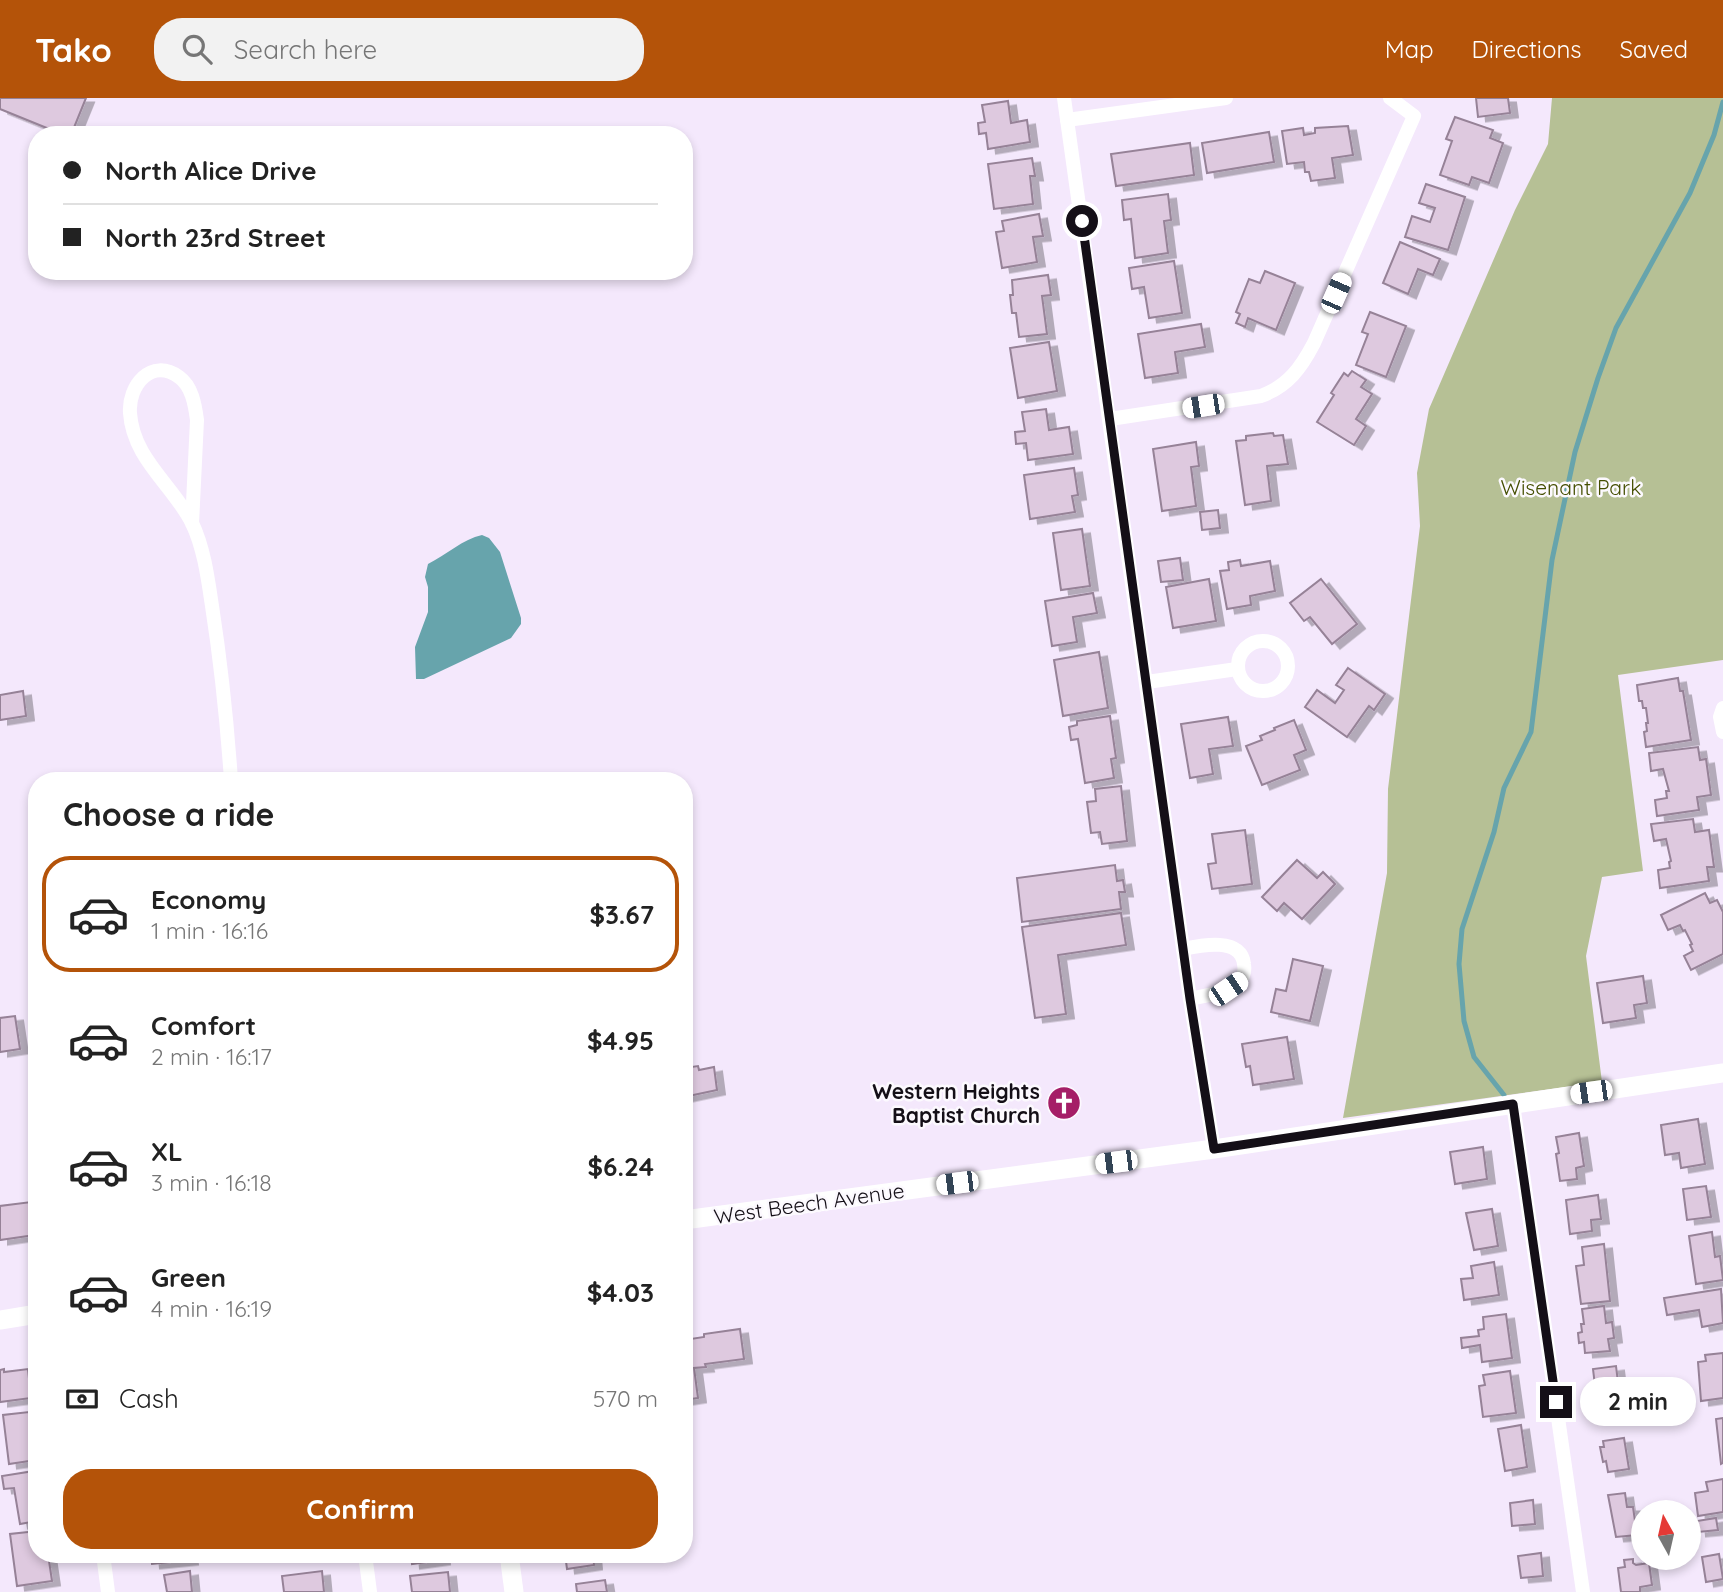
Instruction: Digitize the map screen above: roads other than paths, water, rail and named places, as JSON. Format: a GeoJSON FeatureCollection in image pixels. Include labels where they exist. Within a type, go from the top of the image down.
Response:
{"type":"FeatureCollection","features":[{"type":"Feature","properties":{"kind":"main road","name":"West Beech Avenue"},"geometry":{"type":"LineString","coordinates":[[693,1219],[1214,1149],[1723,1073]]}},
{"type":"Feature","properties":{"kind":"main road"},"geometry":{"type":"LineString","coordinates":[[0,1320],[28,1315]]}},
{"type":"Feature","properties":{"kind":"main road"},"geometry":{"type":"LineString","coordinates":[[510,1563],[514,1592]]}},
{"type":"Feature","properties":{"kind":"street"},"geometry":{"type":"LineString","coordinates":[[1064,98],[1190,999],[1214,1149]]}},
{"type":"Feature","properties":{"kind":"street"},"geometry":{"type":"LineString","coordinates":[[1067,120],[1226,98]]}},
{"type":"Feature","properties":{"kind":"street"},"geometry":{"type":"LineString","coordinates":[[1110,419],[1261,396],[1277,390],[1290,380],[1314,343],[1414,116],[1390,98]]}},
{"type":"Feature","properties":{"kind":"street"},"geometry":{"type":"LineString","coordinates":[[192,524],[197,431],[194,402],[181,378],[157,370],[146,373],[138,381],[129,409],[131,425],[143,454],[192,524],[207,573],[225,696],[230,772]]}},
{"type":"Feature","properties":{"kind":"street"},"geometry":{"type":"LineString","coordinates":[[1147,682],[1237,669]]}},
{"type":"Feature","properties":{"kind":"street"},"geometry":{"type":"LineString","coordinates":[[1723,708],[1720,717],[1723,732]]}},
{"type":"Feature","properties":{"kind":"street"},"geometry":{"type":"LineString","coordinates":[[1183,948],[1204,945],[1231,947],[1240,953],[1244,962],[1241,981],[1228,989],[1190,999]]}},
{"type":"Feature","properties":{"kind":"street"},"geometry":{"type":"LineString","coordinates":[[1513,1104],[1583,1592]]}},
{"type":"Feature","properties":{"kind":"street"},"geometry":{"type":"LineString","coordinates":[[104,1563],[108,1592]]}},
{"type":"Feature","properties":{"kind":"street"},"geometry":{"type":"LineString","coordinates":[[366,1563],[370,1592]]}},
{"type":"Feature","properties":{"kind":"waterway"},"geometry":{"type":"LineString","coordinates":[[1504,1095],[1474,1057],[1464,1021],[1459,964],[1462,929],[1494,832],[1504,788],[1531,732],[1552,560],[1575,452],[1598,378],[1616,328],[1690,193],[1714,135],[1723,102]]}},
{"type":"Feature","properties":{"kind":"place","name":"Western Heights Baptist Church"},"geometry":{"type":"Point","coordinates":[1064,1103]}},
{"type":"Feature","properties":{"kind":"park label","name":"Wisenant Park"},"geometry":{"type":"Point","coordinates":[1571,487]}}]}
